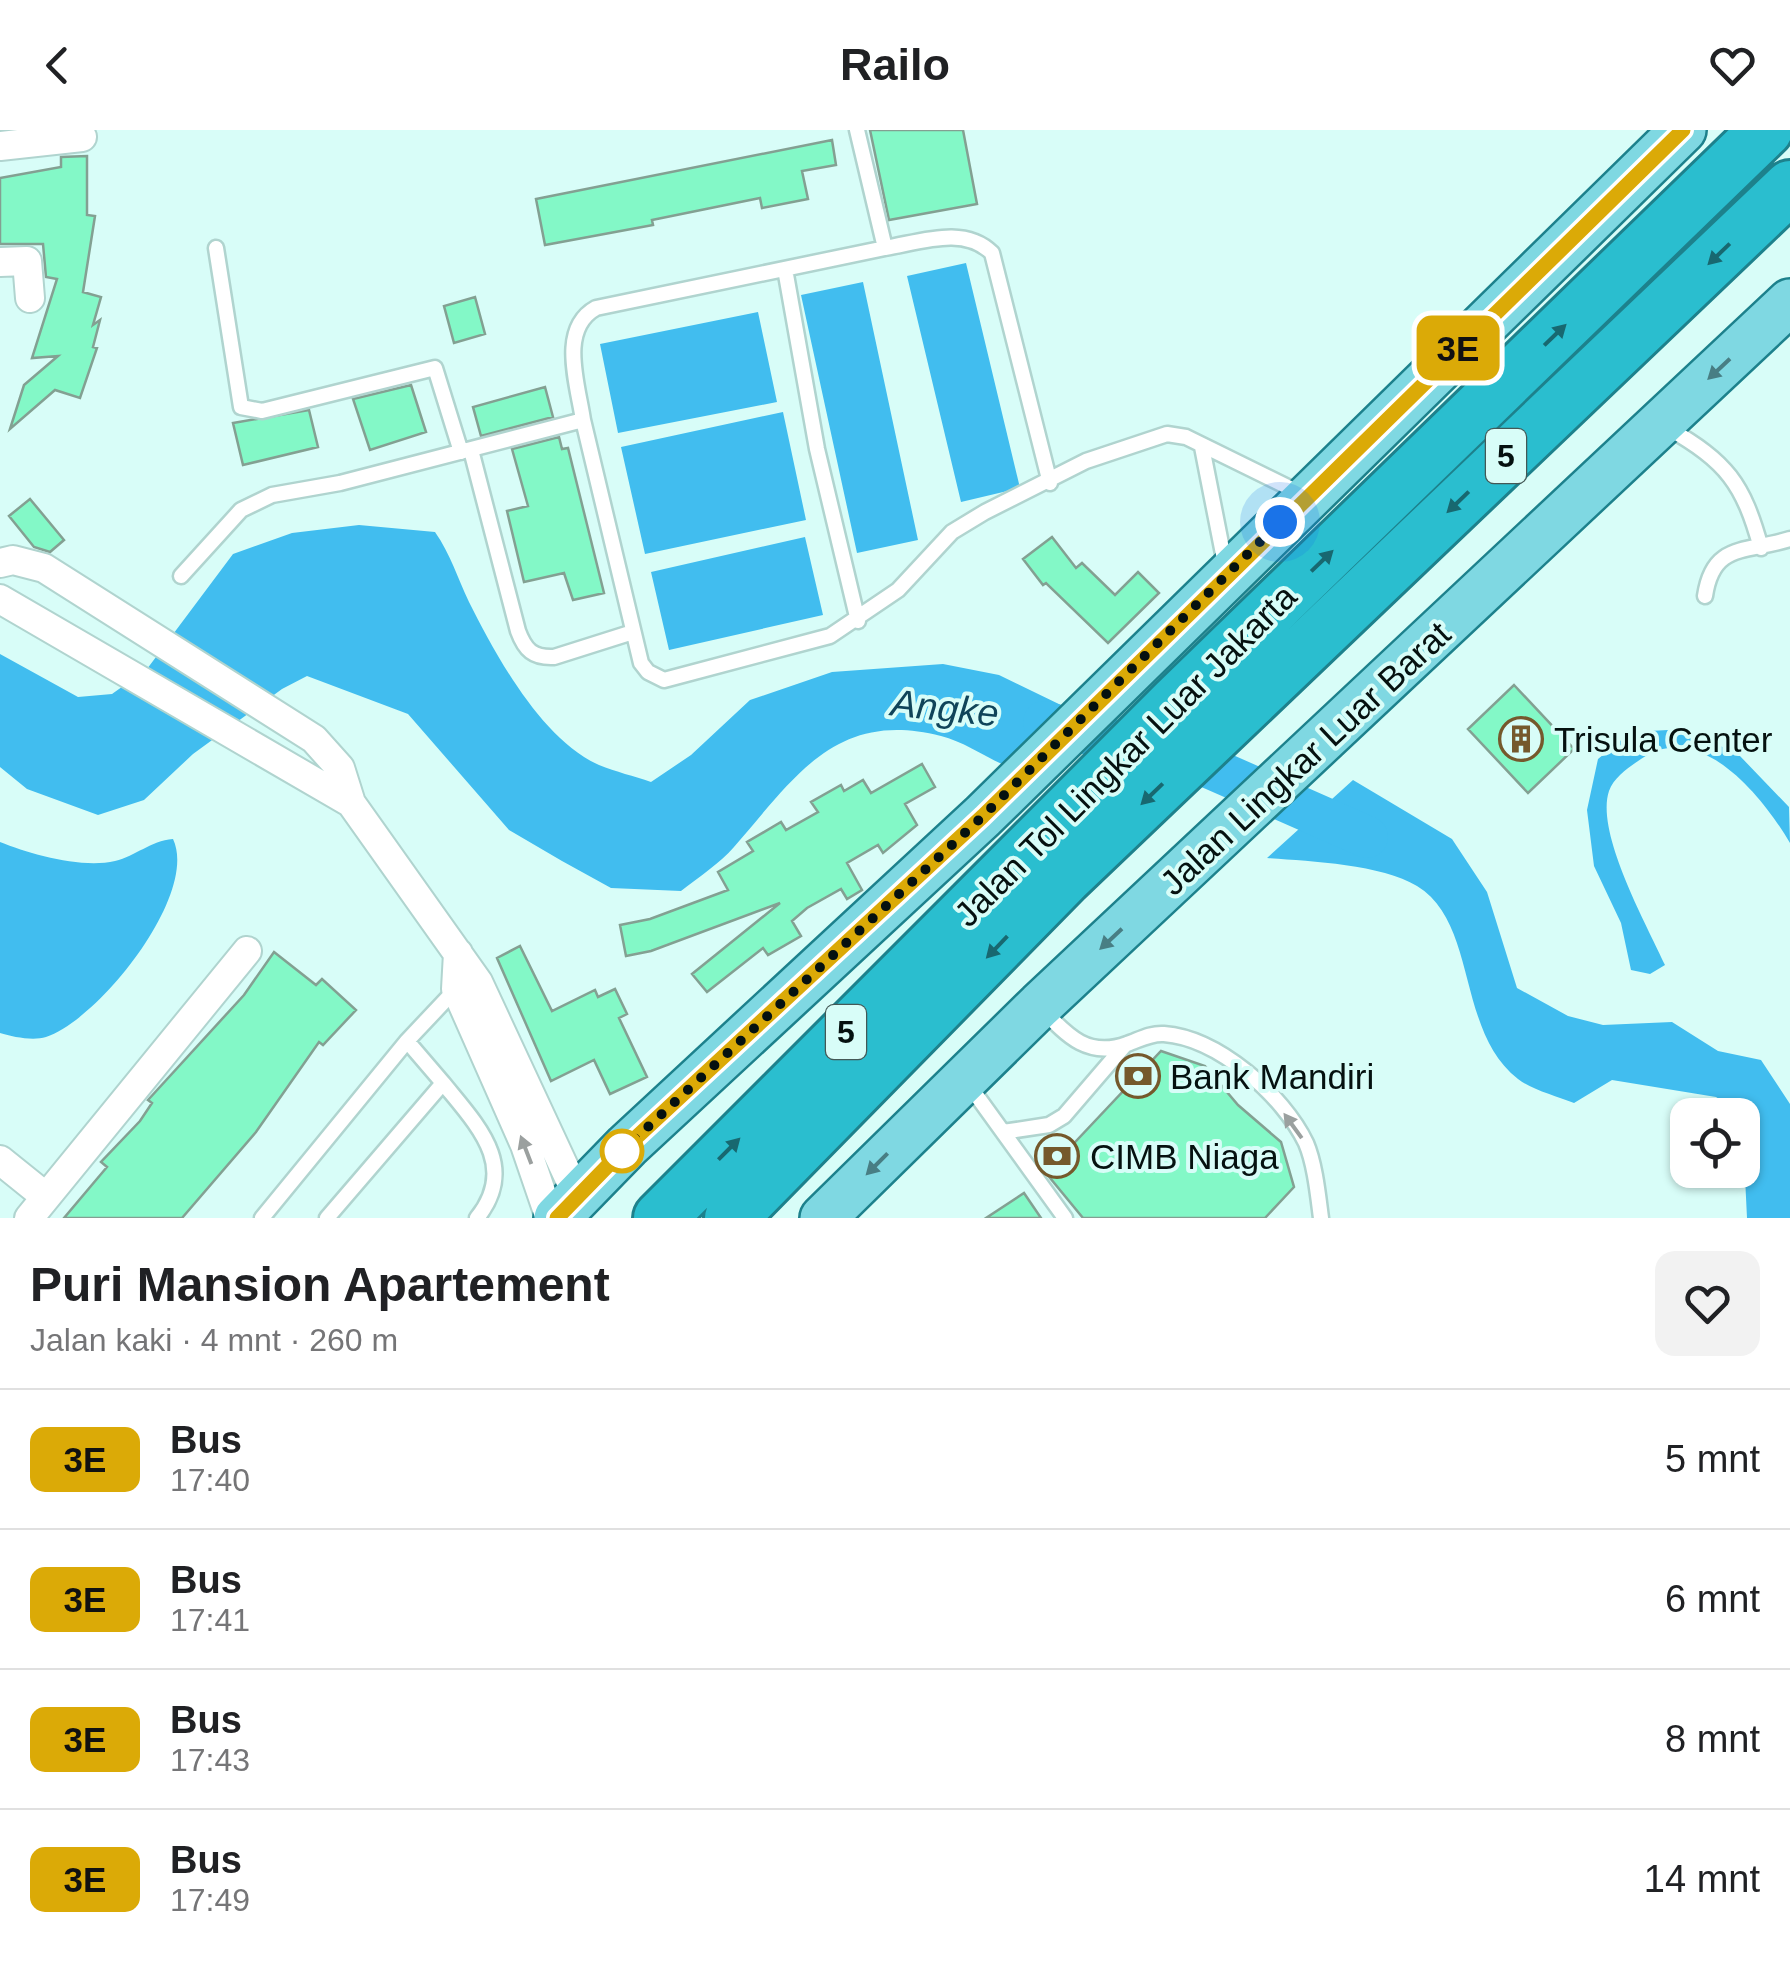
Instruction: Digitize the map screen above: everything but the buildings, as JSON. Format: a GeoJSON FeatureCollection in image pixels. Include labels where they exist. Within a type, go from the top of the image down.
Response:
{"type":"FeatureCollection","features":[{"type":"Feature","properties":{"kind":"highway","name":"Jalan Tol Lingkar Luar Jakarta"},"geometry":{"type":"LineString","coordinates":[[660,1218],[1163,716],[1766,130]]}},
{"type":"Feature","properties":{"kind":"highway","name":"Jalan Tol Lingkar Luar Jakarta"},"geometry":{"type":"LineString","coordinates":[[732,1218],[1065,878],[1790,186]]}},
{"type":"Feature","properties":{"kind":"main road"},"geometry":{"type":"LineString","coordinates":[[562,1211],[990,809],[1306,495],[1683,130]]}},
{"type":"Feature","properties":{"kind":"main road","name":"Jalan Lingkar Luar Barat"},"geometry":{"type":"LineString","coordinates":[[834,1214],[964,1078],[1790,302]]}},
{"type":"Feature","properties":{"kind":"street"},"geometry":{"type":"LineString","coordinates":[[0,146],[82,137]]}},
{"type":"Feature","properties":{"kind":"street"},"geometry":{"type":"LineString","coordinates":[[0,262],[26,261],[30,298]]}},
{"type":"Feature","properties":{"kind":"street"},"geometry":{"type":"LineString","coordinates":[[0,563],[13,560],[44,568],[314,738],[340,768],[352,803],[458,953],[467,986],[562,1211]]}},
{"type":"Feature","properties":{"kind":"street"},"geometry":{"type":"LineString","coordinates":[[0,599],[352,803]]}},
{"type":"Feature","properties":{"kind":"street"},"geometry":{"type":"LineString","coordinates":[[0,1160],[38,1208],[247,951]]}},
{"type":"Feature","properties":{"kind":"lane"},"geometry":{"type":"LineString","coordinates":[[858,130],[885,248]]}},
{"type":"Feature","properties":{"kind":"lane"},"geometry":{"type":"LineString","coordinates":[[1050,483],[992,253],[979,241],[963,236],[885,248],[596,308],[583,315],[576,327],[573,352],[582,420],[633,632],[641,663],[648,672],[664,680],[830,636],[858,621],[898,590],[952,532],[1050,483],[1086,461],[1166,434],[1306,495]]}},
{"type":"Feature","properties":{"kind":"lane"},"geometry":{"type":"LineString","coordinates":[[216,248],[241,407],[262,411],[435,368],[466,451],[518,631],[527,650],[541,658],[554,657],[633,632]]}},
{"type":"Feature","properties":{"kind":"lane"},"geometry":{"type":"LineString","coordinates":[[784,269],[817,449],[858,621]]}},
{"type":"Feature","properties":{"kind":"lane"},"geometry":{"type":"LineString","coordinates":[[181,576],[241,510],[272,495],[582,420]]}},
{"type":"Feature","properties":{"kind":"lane"},"geometry":{"type":"LineString","coordinates":[[1662,424],[1714,454],[1730,472],[1749,504],[1760,548]]}},
{"type":"Feature","properties":{"kind":"lane"},"geometry":{"type":"LineString","coordinates":[[1202,447],[1227,574]]}},
{"type":"Feature","properties":{"kind":"lane"},"geometry":{"type":"LineString","coordinates":[[1705,596],[1709,570],[1716,559],[1790,539]]}},
{"type":"Feature","properties":{"kind":"lane"},"geometry":{"type":"LineString","coordinates":[[262,1218],[407,1041],[467,986]]}},
{"type":"Feature","properties":{"kind":"lane"},"geometry":{"type":"LineString","coordinates":[[1040,1006],[1083,1046],[1099,1052],[1164,1034],[1200,1044],[1262,1088],[1307,1145],[1321,1218]]}},
{"type":"Feature","properties":{"kind":"lane"},"geometry":{"type":"LineString","coordinates":[[407,1041],[443,1083],[493,1154],[498,1181],[477,1218]]}},
{"type":"Feature","properties":{"kind":"lane"},"geometry":{"type":"LineString","coordinates":[[1003,1132],[1049,1126],[1064,1116],[1124,1045]]}},
{"type":"Feature","properties":{"kind":"lane"},"geometry":{"type":"LineString","coordinates":[[964,1078],[1064,1218]]}},
{"type":"Feature","properties":{"kind":"lane"},"geometry":{"type":"LineString","coordinates":[[327,1218],[443,1083]]}},
{"type":"Feature","properties":{"kind":"water"},"geometry":{"type":"Polygon","coordinates":[[[966,263],[1020,488],[961,502],[907,276],[966,263]]]}},
{"type":"Feature","properties":{"kind":"water"},"geometry":{"type":"Polygon","coordinates":[[[863,282],[918,540],[857,553],[801,295],[863,282]]]}},
{"type":"Feature","properties":{"kind":"water"},"geometry":{"type":"Polygon","coordinates":[[[758,312],[777,402],[618,433],[600,344],[758,312]]]}},
{"type":"Feature","properties":{"kind":"water"},"geometry":{"type":"Polygon","coordinates":[[[783,412],[806,520],[645,554],[621,447],[783,412]]]}},
{"type":"Feature","properties":{"kind":"water"},"geometry":{"type":"Polygon","coordinates":[[[359,525],[435,532],[493,647],[540,717],[578,753],[599,765],[651,782],[691,755],[750,700],[832,672],[943,664],[999,675],[1065,707],[1004,765],[949,738],[904,730],[873,732],[845,741],[799,774],[728,853],[681,891],[611,888],[562,861],[509,830],[408,714],[307,676],[282,689],[193,754],[144,800],[98,815],[27,789],[0,767],[0,654],[78,697],[112,694],[147,669],[233,554],[292,533],[359,525]]]}},
{"type":"Feature","properties":{"kind":"water"},"geometry":{"type":"Polygon","coordinates":[[[805,537],[823,615],[669,650],[651,572],[805,537]]]}},
{"type":"Feature","properties":{"kind":"water"},"geometry":{"type":"Polygon","coordinates":[[[1686,729],[1739,755],[1789,807],[1790,843],[1747,785],[1707,755],[1685,748],[1663,749],[1622,773],[1609,791],[1609,830],[1625,879],[1665,965],[1650,974],[1631,970],[1621,923],[1594,866],[1587,810],[1598,759],[1631,732],[1686,729]]]}},
{"type":"Feature","properties":{"kind":"water"},"geometry":{"type":"Polygon","coordinates":[[[1353,780],[1452,839],[1487,892],[1517,988],[1568,1016],[1603,1025],[1672,1022],[1718,1051],[1761,1060],[1790,1104],[1790,1218],[1747,1218],[1746,1188],[1760,1188],[1760,1098],[1718,1098],[1612,1080],[1574,1103],[1537,1090],[1518,1079],[1498,1058],[1475,1007],[1450,925],[1436,903],[1417,886],[1365,868],[1267,858],[1353,780]]]}},
{"type":"Feature","properties":{"kind":"water"},"geometry":{"type":"Polygon","coordinates":[[[173,839],[177,863],[172,891],[140,952],[117,981],[68,1026],[46,1037],[29,1039],[0,1033],[0,842],[56,859],[102,863],[173,839]]]}},
{"type":"Feature","properties":{"kind":"waterway","name":"Angke"},"geometry":{"type":"LineString","coordinates":[[1044,722],[1199,763],[1367,837]]}},
{"type":"Feature","properties":{"kind":"bus line","name":"3E"},"geometry":{"type":"LineString","coordinates":[[557,1218],[627,1146],[983,816],[1306,495],[1683,130]]}},
{"type":"Feature","properties":{"kind":"place","name":"Trisula Center"},"geometry":{"type":"Point","coordinates":[1521,739]}},
{"type":"Feature","properties":{"kind":"place","name":"Bank Mandiri"},"geometry":{"type":"Point","coordinates":[1138,1076]}},
{"type":"Feature","properties":{"kind":"place","name":"CIMB Niaga"},"geometry":{"type":"Point","coordinates":[1057,1156]}},
{"type":"Feature","properties":{"kind":"route"},"geometry":{"type":"LineString","coordinates":[[622,1151],[983,816],[1280,522]]}}]}
